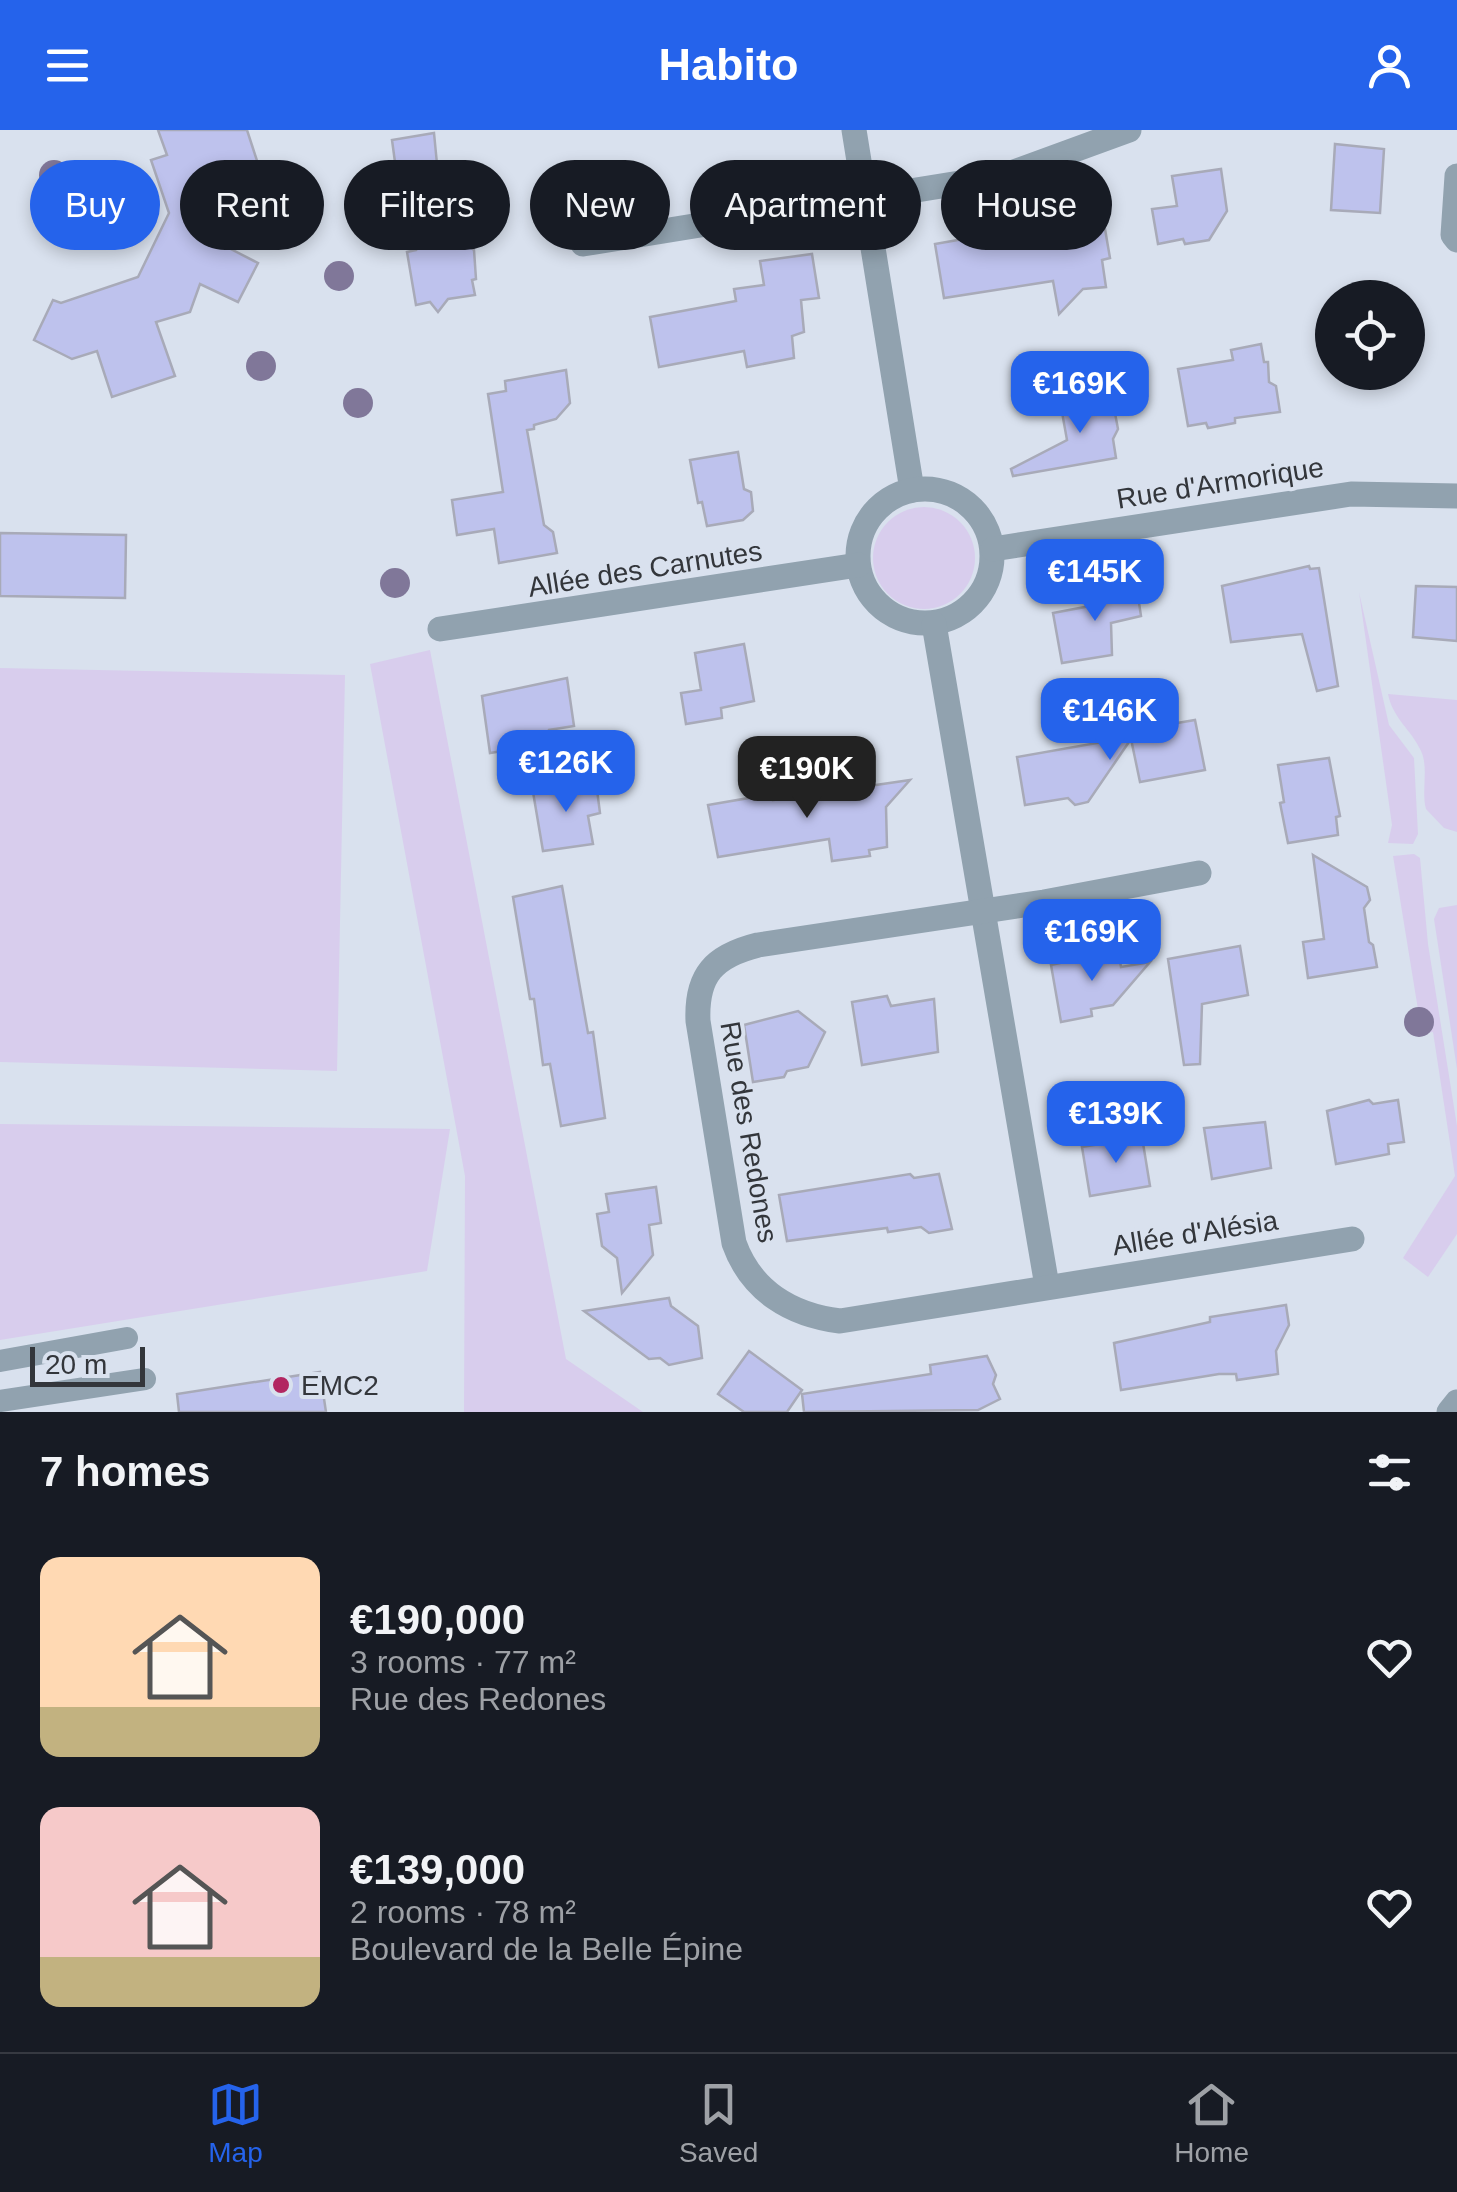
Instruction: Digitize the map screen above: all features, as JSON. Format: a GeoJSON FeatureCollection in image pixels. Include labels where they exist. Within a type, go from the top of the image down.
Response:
{"type":"FeatureCollection","features":[{"type":"Feature","properties":{"kind":"street"},"geometry":{"type":"LineString","coordinates":[[854,130],[859,160]]}},
{"type":"Feature","properties":{"kind":"street"},"geometry":{"type":"LineString","coordinates":[[921,190],[1004,176],[1130,130]]}},
{"type":"Feature","properties":{"kind":"street"},"geometry":{"type":"LineString","coordinates":[[1457,176],[1453,234],[1457,240]]}},
{"type":"Feature","properties":{"kind":"street"},"geometry":{"type":"LineString","coordinates":[[873,250],[912,490]]}},
{"type":"Feature","properties":{"kind":"street"},"geometry":{"type":"LineString","coordinates":[[934,489],[956,496],[974,509],[987,527],[992,549],[992,570],[984,590],[962,612],[934,624],[912,623],[884,610],[864,586],[858,565],[858,545],[876,509],[893,496],[912,490],[934,489]]}},
{"type":"Feature","properties":{"kind":"street","name":"Rue d'Armorique"},"geometry":{"type":"LineString","coordinates":[[992,549],[1351,494],[1457,496]]}},
{"type":"Feature","properties":{"kind":"street","name":"Allée des Carnutes"},"geometry":{"type":"LineString","coordinates":[[440,629],[858,565]]}},
{"type":"Feature","properties":{"kind":"street"},"geometry":{"type":"LineString","coordinates":[[934,624],[1046,1286]]}},
{"type":"Feature","properties":{"kind":"street","name":"Rue des Redones"},"geometry":{"type":"LineString","coordinates":[[1046,1286],[840,1321],[801,1314],[760,1287],[742,1266],[734,1243],[697,998],[709,971],[723,958],[758,944],[1199,873]]}},
{"type":"Feature","properties":{"kind":"street","name":"Allée d'Alésia"},"geometry":{"type":"LineString","coordinates":[[1046,1286],[1352,1239]]}},
{"type":"Feature","properties":{"kind":"street"},"geometry":{"type":"LineString","coordinates":[[1450,1412],[1457,1402]]}},
{"type":"Feature","properties":{"kind":"lane"},"geometry":{"type":"LineString","coordinates":[[0,1360],[127,1338]]}},
{"type":"Feature","properties":{"kind":"lane"},"geometry":{"type":"LineString","coordinates":[[0,1401],[145,1379]]}},
{"type":"Feature","properties":{"kind":"shaded area"},"geometry":{"type":"Polygon","coordinates":[[[924,507],[944,511],[960,522],[971,538],[975,558],[971,578],[960,594],[944,605],[924,609],[904,605],[888,594],[877,578],[873,558],[877,538],[888,522],[904,511],[924,507]]]}},
{"type":"Feature","properties":{"kind":"shaded area"},"geometry":{"type":"Polygon","coordinates":[[[1359,592],[1389,725],[1414,758],[1418,834],[1413,844],[1388,843],[1392,825],[1359,592]]]}},
{"type":"Feature","properties":{"kind":"shaded area"},"geometry":{"type":"Polygon","coordinates":[[[430,650],[566,1359],[643,1412],[464,1412],[465,1176],[370,664],[430,650]]]}},
{"type":"Feature","properties":{"kind":"shaded area"},"geometry":{"type":"Polygon","coordinates":[[[0,668],[345,675],[337,1071],[0,1062],[0,668]]]}},
{"type":"Feature","properties":{"kind":"shaded area"},"geometry":{"type":"Polygon","coordinates":[[[1388,694],[1457,700],[1457,832],[1444,828],[1426,809],[1423,758],[1388,694]]]}},
{"type":"Feature","properties":{"kind":"shaded area"},"geometry":{"type":"Polygon","coordinates":[[[1414,854],[1420,858],[1428,944],[1457,1126],[1457,1234],[1428,1277],[1403,1258],[1455,1176],[1433,1032],[1422,1034],[1393,856],[1414,854]]]}},
{"type":"Feature","properties":{"kind":"shaded area"},"geometry":{"type":"Polygon","coordinates":[[[1457,905],[1457,1069],[1434,919],[1439,908],[1457,905]]]}},
{"type":"Feature","properties":{"kind":"shaded area"},"geometry":{"type":"Polygon","coordinates":[[[0,1124],[450,1129],[427,1271],[0,1340],[0,1124]]]}},
{"type":"Feature","properties":{"kind":"building"},"geometry":{"type":"Polygon","coordinates":[[[158,130],[247,130],[257,160],[180,160],[180,250],[233,250],[258,263],[238,302],[200,284],[190,312],[156,322],[175,376],[112,397],[97,351],[72,359],[34,340],[53,300],[61,303],[138,277],[151,250],[160,250],[160,232],[169,213],[160,186],[160,160],[151,160],[167,155],[158,130]]]}},
{"type":"Feature","properties":{"kind":"building"},"geometry":{"type":"Polygon","coordinates":[[[434,133],[437,160],[395,160],[392,140],[434,133]]]}},
{"type":"Feature","properties":{"kind":"building"},"geometry":{"type":"Polygon","coordinates":[[[1335,144],[1384,149],[1380,213],[1331,210],[1335,144]]]}},
{"type":"Feature","properties":{"kind":"building"},"geometry":{"type":"Polygon","coordinates":[[[1221,169],[1227,211],[1209,240],[1185,244],[1183,239],[1158,244],[1152,209],[1177,206],[1172,176],[1221,169]]]}},
{"type":"Feature","properties":{"kind":"building"},"geometry":{"type":"Polygon","coordinates":[[[941,243],[941,250],[1109,250],[1110,258],[1102,260],[1106,287],[1083,289],[1059,314],[1053,281],[944,298],[935,244],[941,243]]]}},
{"type":"Feature","properties":{"kind":"building"},"geometry":{"type":"Polygon","coordinates":[[[474,250],[475,295],[448,299],[438,312],[430,302],[416,305],[407,252],[474,250]]]}},
{"type":"Feature","properties":{"kind":"building"},"geometry":{"type":"Polygon","coordinates":[[[812,254],[819,298],[801,300],[804,332],[792,336],[794,358],[747,367],[744,351],[659,367],[650,317],[736,301],[734,289],[764,285],[760,261],[812,254]]]}},
{"type":"Feature","properties":{"kind":"building"},"geometry":{"type":"Polygon","coordinates":[[[1261,344],[1264,362],[1268,362],[1269,382],[1276,386],[1280,412],[1235,418],[1235,423],[1208,428],[1206,423],[1188,426],[1178,369],[1233,360],[1231,350],[1261,344]]]}},
{"type":"Feature","properties":{"kind":"building"},"geometry":{"type":"Polygon","coordinates":[[[566,370],[570,403],[556,419],[527,430],[544,525],[553,532],[557,553],[499,563],[494,529],[457,535],[452,500],[503,492],[488,394],[506,391],[505,381],[566,370]]]}},
{"type":"Feature","properties":{"kind":"building"},"geometry":{"type":"Polygon","coordinates":[[[1111,392],[1118,429],[1113,439],[1116,458],[1013,476],[1011,469],[1067,440],[1060,401],[1111,392]]]}},
{"type":"Feature","properties":{"kind":"building"},"geometry":{"type":"Polygon","coordinates":[[[738,452],[744,489],[751,492],[753,511],[743,520],[707,526],[690,460],[738,452]]]}},
{"type":"Feature","properties":{"kind":"building"},"geometry":{"type":"Polygon","coordinates":[[[0,533],[126,535],[125,598],[0,596],[0,533]]]}},
{"type":"Feature","properties":{"kind":"building"},"geometry":{"type":"Polygon","coordinates":[[[1309,566],[1319,568],[1338,686],[1317,691],[1302,634],[1231,642],[1222,586],[1309,566]]]}},
{"type":"Feature","properties":{"kind":"building"},"geometry":{"type":"Polygon","coordinates":[[[1136,583],[1141,616],[1111,623],[1112,655],[1062,663],[1053,613],[1090,606],[1105,589],[1136,583]]]}},
{"type":"Feature","properties":{"kind":"building"},"geometry":{"type":"Polygon","coordinates":[[[1416,586],[1457,587],[1457,641],[1413,637],[1416,586]]]}},
{"type":"Feature","properties":{"kind":"building"},"geometry":{"type":"Polygon","coordinates":[[[744,644],[754,701],[721,708],[722,718],[686,724],[681,693],[701,690],[695,653],[744,644]]]}},
{"type":"Feature","properties":{"kind":"building"},"geometry":{"type":"Polygon","coordinates":[[[567,678],[574,726],[549,730],[538,745],[490,753],[482,696],[567,678]]]}},
{"type":"Feature","properties":{"kind":"building"},"geometry":{"type":"Polygon","coordinates":[[[1195,720],[1205,770],[1140,782],[1131,739],[1088,802],[1075,805],[1068,798],[1025,805],[1017,757],[1131,737],[1130,731],[1195,720]]]}},
{"type":"Feature","properties":{"kind":"building"},"geometry":{"type":"Polygon","coordinates":[[[1329,758],[1340,816],[1336,817],[1338,835],[1288,843],[1278,765],[1329,758]]]}},
{"type":"Feature","properties":{"kind":"building"},"geometry":{"type":"Polygon","coordinates":[[[910,780],[886,807],[887,847],[869,850],[870,856],[832,861],[829,839],[718,857],[708,805],[772,794],[773,800],[910,780]]]}},
{"type":"Feature","properties":{"kind":"building"},"geometry":{"type":"Polygon","coordinates":[[[596,782],[600,813],[588,816],[593,844],[543,851],[533,792],[596,782]]]}},
{"type":"Feature","properties":{"kind":"building"},"geometry":{"type":"Polygon","coordinates":[[[1313,855],[1367,887],[1370,900],[1364,908],[1377,967],[1308,978],[1303,942],[1324,939],[1313,855]]]}},
{"type":"Feature","properties":{"kind":"building"},"geometry":{"type":"Polygon","coordinates":[[[562,886],[588,1033],[593,1032],[605,1118],[561,1126],[550,1064],[543,1065],[513,897],[562,886]]]}},
{"type":"Feature","properties":{"kind":"building"},"geometry":{"type":"Polygon","coordinates":[[[1240,946],[1248,995],[1202,1004],[1200,1064],[1184,1065],[1168,959],[1240,946]]]}},
{"type":"Feature","properties":{"kind":"building"},"geometry":{"type":"Polygon","coordinates":[[[1118,950],[1121,967],[1150,962],[1113,1005],[1091,1009],[1092,1016],[1061,1022],[1051,965],[1118,950]]]}},
{"type":"Feature","properties":{"kind":"building"},"geometry":{"type":"Polygon","coordinates":[[[887,996],[891,1006],[934,999],[938,1052],[862,1065],[852,1002],[887,996]]]}},
{"type":"Feature","properties":{"kind":"building"},"geometry":{"type":"Polygon","coordinates":[[[798,1011],[825,1032],[808,1067],[787,1071],[784,1077],[753,1082],[744,1025],[798,1011]]]}},
{"type":"Feature","properties":{"kind":"building"},"geometry":{"type":"Polygon","coordinates":[[[1369,1100],[1373,1104],[1398,1100],[1404,1142],[1388,1144],[1389,1154],[1336,1164],[1327,1111],[1369,1100]]]}},
{"type":"Feature","properties":{"kind":"building"},"geometry":{"type":"Polygon","coordinates":[[[1265,1122],[1271,1168],[1212,1179],[1204,1128],[1265,1122]]]}},
{"type":"Feature","properties":{"kind":"building"},"geometry":{"type":"Polygon","coordinates":[[[1142,1137],[1150,1186],[1090,1196],[1082,1147],[1142,1137]]]}},
{"type":"Feature","properties":{"kind":"building"},"geometry":{"type":"Polygon","coordinates":[[[910,1174],[914,1178],[939,1174],[952,1229],[929,1233],[921,1227],[888,1232],[887,1228],[787,1241],[779,1195],[910,1174]]]}},
{"type":"Feature","properties":{"kind":"building"},"geometry":{"type":"Polygon","coordinates":[[[656,1187],[661,1223],[649,1225],[653,1255],[622,1293],[617,1258],[602,1246],[597,1214],[609,1212],[606,1194],[656,1187]]]}},
{"type":"Feature","properties":{"kind":"building"},"geometry":{"type":"Polygon","coordinates":[[[669,1298],[671,1306],[698,1326],[702,1358],[669,1365],[660,1358],[649,1359],[584,1311],[669,1298]]]}},
{"type":"Feature","properties":{"kind":"building"},"geometry":{"type":"Polygon","coordinates":[[[1286,1305],[1289,1325],[1276,1351],[1278,1374],[1237,1380],[1236,1374],[1219,1374],[1121,1390],[1114,1343],[1210,1322],[1210,1317],[1286,1305]]]}},
{"type":"Feature","properties":{"kind":"building"},"geometry":{"type":"Polygon","coordinates":[[[749,1351],[802,1390],[787,1412],[744,1412],[718,1394],[749,1351]]]}},
{"type":"Feature","properties":{"kind":"building"},"geometry":{"type":"Polygon","coordinates":[[[987,1356],[996,1375],[993,1384],[1000,1399],[978,1410],[804,1412],[802,1394],[931,1374],[930,1365],[987,1356]]]}},
{"type":"Feature","properties":{"kind":"building","name":"EMC2"},"geometry":{"type":"Polygon","coordinates":[[[320,1372],[326,1412],[179,1412],[177,1394],[320,1372]]]}},
{"type":"Feature","properties":{"kind":"place","name":"EMC2"},"geometry":{"type":"Point","coordinates":[281,1385]}}]}
